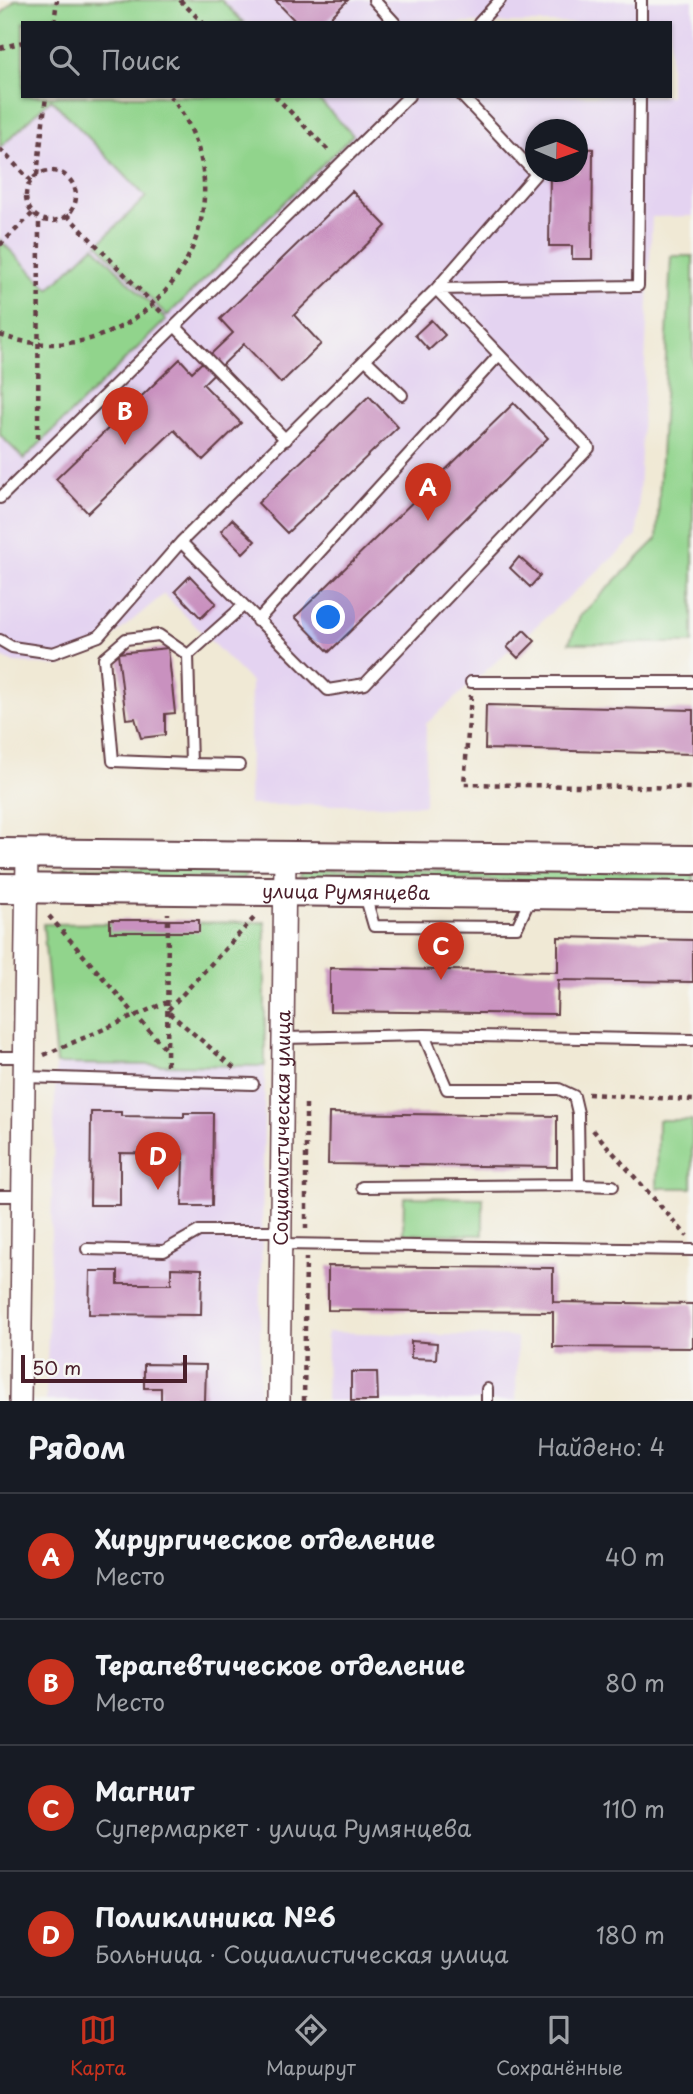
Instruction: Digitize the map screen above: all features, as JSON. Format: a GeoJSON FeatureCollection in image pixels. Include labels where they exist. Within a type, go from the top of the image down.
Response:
{"type":"FeatureCollection","features":[{"type":"Feature","properties":{"kind":"main road","name":"улица Румянцева"},"geometry":{"type":"LineString","coordinates":[[13,853],[693,860]]}},
{"type":"Feature","properties":{"kind":"main road","name":"улица Румянцева"},"geometry":{"type":"LineString","coordinates":[[13,889],[693,896]]}},
{"type":"Feature","properties":{"kind":"street"},"geometry":{"type":"LineString","coordinates":[[13,853],[24,1066],[20,1401]]}},
{"type":"Feature","properties":{"kind":"street","name":"Социалистическая улица"},"geometry":{"type":"LineString","coordinates":[[279,1401],[285,857]]}},
{"type":"Feature","properties":{"kind":"lane"},"geometry":{"type":"LineString","coordinates":[[374,0],[392,21]]}},
{"type":"Feature","properties":{"kind":"lane"},"geometry":{"type":"LineString","coordinates":[[481,21],[500,0]]}},
{"type":"Feature","properties":{"kind":"lane"},"geometry":{"type":"LineString","coordinates":[[641,0],[641,21]]}},
{"type":"Feature","properties":{"kind":"lane"},"geometry":{"type":"LineString","coordinates":[[3,490],[38,460],[407,98]]}},
{"type":"Feature","properties":{"kind":"lane"},"geometry":{"type":"LineString","coordinates":[[0,640],[12,647],[53,653],[99,636],[181,542],[367,361],[436,289],[536,174],[464,98]]}},
{"type":"Feature","properties":{"kind":"lane"},"geometry":{"type":"LineString","coordinates":[[436,289],[638,286],[640,98]]}},
{"type":"Feature","properties":{"kind":"lane"},"geometry":{"type":"LineString","coordinates":[[181,542],[328,690],[365,684],[589,448],[436,289]]}},
{"type":"Feature","properties":{"kind":"lane"},"geometry":{"type":"LineString","coordinates":[[175,326],[286,440]]}},
{"type":"Feature","properties":{"kind":"lane"},"geometry":{"type":"LineString","coordinates":[[257,621],[499,355]]}},
{"type":"Feature","properties":{"kind":"lane"},"geometry":{"type":"LineString","coordinates":[[367,361],[402,395]]}},
{"type":"Feature","properties":{"kind":"lane"},"geometry":{"type":"LineString","coordinates":[[191,764],[188,655],[243,606]]}},
{"type":"Feature","properties":{"kind":"lane"},"geometry":{"type":"LineString","coordinates":[[188,655],[159,635],[126,639],[104,658],[113,761],[239,765]]}},
{"type":"Feature","properties":{"kind":"lane"},"geometry":{"type":"LineString","coordinates":[[471,682],[693,682]]}},
{"type":"Feature","properties":{"kind":"lane"},"geometry":{"type":"LineString","coordinates":[[283,1038],[424,1035],[693,1040]]}},
{"type":"Feature","properties":{"kind":"lane"},"geometry":{"type":"LineString","coordinates":[[424,1035],[447,1089],[559,1089],[574,1096],[579,1113],[579,1185]]}},
{"type":"Feature","properties":{"kind":"lane"},"geometry":{"type":"LineString","coordinates":[[0,1057],[24,1066],[166,1081],[253,1084]]}},
{"type":"Feature","properties":{"kind":"lane"},"geometry":{"type":"LineString","coordinates":[[362,1186],[613,1186]]}},
{"type":"Feature","properties":{"kind":"lane"},"geometry":{"type":"LineString","coordinates":[[0,1196],[23,1196]]}},
{"type":"Feature","properties":{"kind":"lane"},"geometry":{"type":"LineString","coordinates":[[87,1249],[164,1251],[199,1231],[281,1237],[306,1245],[693,1250]]}},
{"type":"Feature","properties":{"kind":"path"},"geometry":{"type":"LineString","coordinates":[[54,21],[57,0]]}},
{"type":"Feature","properties":{"kind":"path"},"geometry":{"type":"LineString","coordinates":[[180,0],[201,21]]}},
{"type":"Feature","properties":{"kind":"path"},"geometry":{"type":"LineString","coordinates":[[0,48],[21,43]]}},
{"type":"Feature","properties":{"kind":"path"},"geometry":{"type":"LineString","coordinates":[[37,175],[46,98]]}},
{"type":"Feature","properties":{"kind":"path"},"geometry":{"type":"LineString","coordinates":[[0,335],[39,344],[67,344],[103,335],[154,305],[186,263],[200,228],[203,209],[199,153],[185,118],[171,98]]}},
{"type":"Feature","properties":{"kind":"path"},"geometry":{"type":"LineString","coordinates":[[277,98],[341,163]]}},
{"type":"Feature","properties":{"kind":"path"},"geometry":{"type":"LineString","coordinates":[[0,149],[31,181]]}},
{"type":"Feature","properties":{"kind":"path"},"geometry":{"type":"LineString","coordinates":[[52,171],[67,177],[72,183],[76,198],[67,215],[57,221],[39,219],[33,214],[26,198],[31,181],[37,175],[52,171]]}},
{"type":"Feature","properties":{"kind":"path"},"geometry":{"type":"LineString","coordinates":[[0,245],[33,214]]}},
{"type":"Feature","properties":{"kind":"path"},"geometry":{"type":"LineString","coordinates":[[67,215],[175,326]]}},
{"type":"Feature","properties":{"kind":"path"},"geometry":{"type":"LineString","coordinates":[[38,460],[39,219]]}},
{"type":"Feature","properties":{"kind":"path"},"geometry":{"type":"LineString","coordinates":[[471,682],[464,784],[693,788]]}},
{"type":"Feature","properties":{"kind":"path"},"geometry":{"type":"LineString","coordinates":[[166,1081],[168,912]]}},
{"type":"Feature","properties":{"kind":"path"},"geometry":{"type":"LineString","coordinates":[[49,916],[167,1051]]}},
{"type":"Feature","properties":{"kind":"path"},"geometry":{"type":"LineString","coordinates":[[167,1011],[255,918]]}},
{"type":"Feature","properties":{"kind":"path"},"geometry":{"type":"LineString","coordinates":[[24,1066],[167,1002]]}},
{"type":"Feature","properties":{"kind":"path"},"geometry":{"type":"LineString","coordinates":[[167,1011],[253,1084]]}},
{"type":"Feature","properties":{"kind":"path"},"geometry":{"type":"LineString","coordinates":[[574,1096],[586,1093],[693,1100]]}},
{"type":"Feature","properties":{"kind":"path"},"geometry":{"type":"LineString","coordinates":[[304,1401],[306,1094]]}},
{"type":"Feature","properties":{"kind":"path"},"geometry":{"type":"LineString","coordinates":[[579,1113],[693,1242]]}},
{"type":"Feature","properties":{"kind":"shaded area"},"geometry":{"type":"Polygon","coordinates":[[[221,0],[693,0],[693,216],[652,217],[637,536],[426,724],[425,805],[249,805],[251,682],[164,594],[104,644],[62,666],[14,663],[0,656],[0,435],[23,458],[49,290],[0,240],[0,148],[51,99],[146,197],[352,134],[317,98],[672,98],[672,21],[242,21],[221,0]]]}},
{"type":"Feature","properties":{"kind":"shaded area"},"geometry":{"type":"Polygon","coordinates":[[[56,1064],[265,1066],[259,1401],[46,1401],[56,1064]]]}},
{"type":"Feature","properties":{"kind":"shaded area"},"geometry":{"type":"Polygon","coordinates":[[[327,1332],[517,1337],[516,1401],[326,1401],[327,1332]]]}},
{"type":"Feature","properties":{"kind":"green space"},"geometry":{"type":"Polygon","coordinates":[[[15,0],[221,0],[242,21],[21,21],[21,98],[317,98],[353,135],[167,316],[98,244],[146,197],[51,99],[0,148],[0,15],[15,0]]]}},
{"type":"Feature","properties":{"kind":"green space"},"geometry":{"type":"Polygon","coordinates":[[[0,240],[49,289],[94,246],[166,320],[24,459],[0,435],[0,240]]]}},
{"type":"Feature","properties":{"kind":"green space"},"geometry":{"type":"Polygon","coordinates":[[[671,256],[693,256],[693,643],[569,643],[580,616],[657,539],[671,256]]]}},
{"type":"Feature","properties":{"kind":"green space"},"geometry":{"type":"Polygon","coordinates":[[[65,867],[243,868],[246,873],[243,879],[65,876],[65,867]]]}},
{"type":"Feature","properties":{"kind":"green space"},"geometry":{"type":"Polygon","coordinates":[[[302,869],[693,872],[693,883],[299,878],[302,869]]]}},
{"type":"Feature","properties":{"kind":"green space"},"geometry":{"type":"Polygon","coordinates":[[[265,922],[265,1066],[56,1064],[43,924],[265,922]]]}},
{"type":"Feature","properties":{"kind":"green space"},"geometry":{"type":"Polygon","coordinates":[[[658,1120],[692,1120],[692,1188],[657,1188],[658,1120]]]}},
{"type":"Feature","properties":{"kind":"green space"},"geometry":{"type":"Polygon","coordinates":[[[404,1197],[483,1198],[483,1235],[403,1234],[404,1197]]]}},
{"type":"Feature","properties":{"kind":"building"},"geometry":{"type":"Polygon","coordinates":[[[275,0],[348,0],[327,21],[295,21],[275,0]]]}},
{"type":"Feature","properties":{"kind":"building"},"geometry":{"type":"Polygon","coordinates":[[[588,149],[593,149],[592,259],[572,259],[572,246],[549,246],[550,182],[588,182],[588,149]]]}},
{"type":"Feature","properties":{"kind":"building"},"geometry":{"type":"Polygon","coordinates":[[[352,191],[386,226],[294,315],[321,344],[281,383],[244,344],[203,384],[241,423],[203,460],[174,430],[88,513],[56,479],[180,359],[192,372],[233,333],[220,319],[352,191]]]}},
{"type":"Feature","properties":{"kind":"building"},"geometry":{"type":"Polygon","coordinates":[[[431,320],[445,335],[429,350],[415,335],[431,320]]]}},
{"type":"Feature","properties":{"kind":"building"},"geometry":{"type":"Polygon","coordinates":[[[369,396],[398,427],[287,533],[258,503],[369,396]]]}},
{"type":"Feature","properties":{"kind":"building"},"geometry":{"type":"Polygon","coordinates":[[[514,403],[548,438],[329,652],[295,617],[514,403]]]}},
{"type":"Feature","properties":{"kind":"building"},"geometry":{"type":"Polygon","coordinates":[[[232,519],[255,541],[243,553],[221,531],[232,519]]]}},
{"type":"Feature","properties":{"kind":"building"},"geometry":{"type":"Polygon","coordinates":[[[519,557],[540,576],[530,587],[510,568],[519,557]]]}},
{"type":"Feature","properties":{"kind":"building"},"geometry":{"type":"Polygon","coordinates":[[[190,576],[216,603],[201,618],[175,591],[190,576]]]}},
{"type":"Feature","properties":{"kind":"building"},"geometry":{"type":"Polygon","coordinates":[[[524,630],[535,641],[518,658],[507,647],[524,630]]]}},
{"type":"Feature","properties":{"kind":"building"},"geometry":{"type":"Polygon","coordinates":[[[168,648],[175,713],[165,714],[165,735],[141,738],[135,718],[126,719],[118,653],[168,648]]]}},
{"type":"Feature","properties":{"kind":"building"},"geometry":{"type":"Polygon","coordinates":[[[486,705],[693,710],[693,754],[485,749],[486,705]]]}},
{"type":"Feature","properties":{"kind":"building"},"geometry":{"type":"Polygon","coordinates":[[[110,920],[199,920],[199,932],[110,932],[110,920]]]}},
{"type":"Feature","properties":{"kind":"building"},"geometry":{"type":"Polygon","coordinates":[[[558,937],[693,940],[693,982],[558,980],[557,1014],[330,1011],[330,968],[558,972],[558,937]]]}},
{"type":"Feature","properties":{"kind":"building"},"geometry":{"type":"Polygon","coordinates":[[[91,1112],[121,1112],[121,1116],[184,1117],[184,1113],[213,1113],[212,1206],[182,1206],[183,1154],[120,1153],[120,1205],[90,1205],[91,1112]]]}},
{"type":"Feature","properties":{"kind":"building"},"geometry":{"type":"Polygon","coordinates":[[[329,1113],[557,1116],[557,1167],[328,1164],[329,1113]]]}},
{"type":"Feature","properties":{"kind":"building"},"geometry":{"type":"Polygon","coordinates":[[[328,1266],[553,1268],[553,1302],[693,1304],[693,1348],[553,1347],[553,1312],[328,1310],[328,1266]]]}},
{"type":"Feature","properties":{"kind":"building"},"geometry":{"type":"Polygon","coordinates":[[[171,1268],[202,1269],[201,1315],[89,1314],[90,1271],[118,1271],[118,1284],[171,1284],[171,1268]]]}},
{"type":"Feature","properties":{"kind":"building"},"geometry":{"type":"Polygon","coordinates":[[[411,1341],[437,1343],[436,1359],[411,1358],[411,1341]]]}},
{"type":"Feature","properties":{"kind":"building"},"geometry":{"type":"Polygon","coordinates":[[[144,1364],[206,1365],[205,1401],[161,1401],[161,1388],[144,1388],[144,1364]]]}},
{"type":"Feature","properties":{"kind":"building"},"geometry":{"type":"Polygon","coordinates":[[[351,1372],[377,1372],[378,1401],[351,1401],[351,1372]]]}},
{"type":"Feature","properties":{"kind":"place","name":"Терапевтическое отделение"},"geometry":{"type":"Point","coordinates":[125,445]}},
{"type":"Feature","properties":{"kind":"place","name":"Хирургическое отделение"},"geometry":{"type":"Point","coordinates":[428,521]}},
{"type":"Feature","properties":{"kind":"place","name":"Магнит"},"geometry":{"type":"Point","coordinates":[441,980]}},
{"type":"Feature","properties":{"kind":"place","name":"Поликлиника №6"},"geometry":{"type":"Point","coordinates":[158,1190]}}]}
